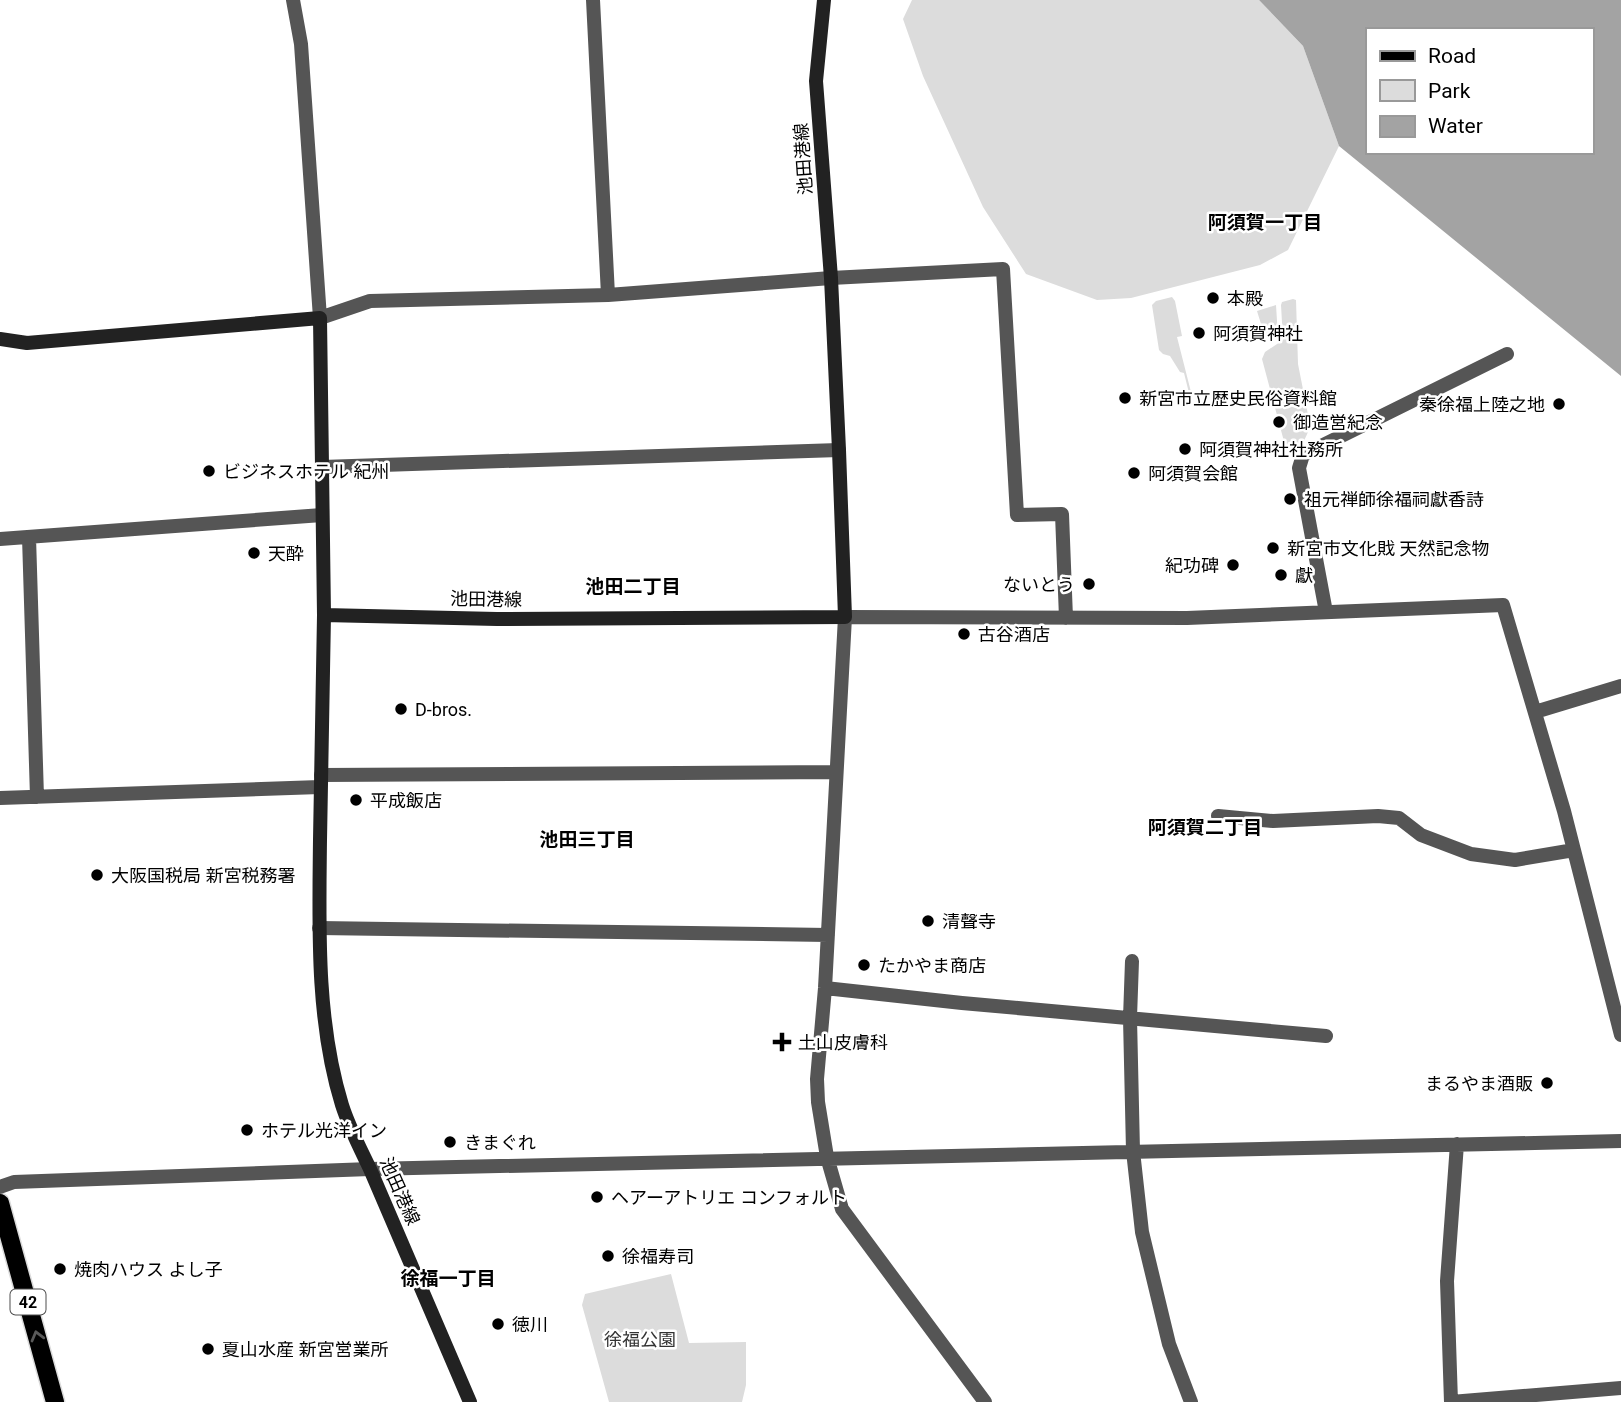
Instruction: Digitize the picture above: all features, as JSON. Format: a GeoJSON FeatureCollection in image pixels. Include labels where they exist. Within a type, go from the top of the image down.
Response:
{"type":"FeatureCollection","features":[{"type":"Feature","properties":{"kind":"main road","name":"池田港線"},"geometry":{"type":"LineString","coordinates":[[470,1402],[355,1138],[342,1105],[331,1061],[326,1032],[319,928],[324,615],[497,618],[845,617],[831,278],[816,81],[824,0]]}},
{"type":"Feature","properties":{"kind":"main road"},"geometry":{"type":"LineString","coordinates":[[0,339],[27,343],[320,318],[324,615]]}},
{"type":"Feature","properties":{"kind":"main road","name":"42"},"geometry":{"type":"LineString","coordinates":[[0,1203],[55,1402]]}},
{"type":"Feature","properties":{"kind":"street"},"geometry":{"type":"LineString","coordinates":[[293,0],[301,44],[320,318],[370,301],[608,295],[831,278],[1003,269],[1017,515],[1062,514],[1066,618]]}},
{"type":"Feature","properties":{"kind":"street"},"geometry":{"type":"LineString","coordinates":[[593,0],[608,295]]}},
{"type":"Feature","properties":{"kind":"street"},"geometry":{"type":"LineString","coordinates":[[1325,612],[1299,468],[1303,455],[1507,354]]}},
{"type":"Feature","properties":{"kind":"street"},"geometry":{"type":"LineString","coordinates":[[322,467],[839,450]]}},
{"type":"Feature","properties":{"kind":"street"},"geometry":{"type":"LineString","coordinates":[[0,539],[322,515]]}},
{"type":"Feature","properties":{"kind":"street"},"geometry":{"type":"LineString","coordinates":[[29,537],[37,797]]}},
{"type":"Feature","properties":{"kind":"street"},"geometry":{"type":"LineString","coordinates":[[985,1402],[842,1209],[827,1157],[817,1090],[845,617],[1187,618],[1503,605],[1574,849],[1621,1035]]}},
{"type":"Feature","properties":{"kind":"street"},"geometry":{"type":"LineString","coordinates":[[1535,712],[1621,686]]}},
{"type":"Feature","properties":{"kind":"street"},"geometry":{"type":"LineString","coordinates":[[0,798],[321,781],[836,772]]}},
{"type":"Feature","properties":{"kind":"street"},"geometry":{"type":"LineString","coordinates":[[1217,816],[1273,821],[1378,816],[1399,818],[1420,835],[1471,854],[1515,860],[1574,849]]}},
{"type":"Feature","properties":{"kind":"street"},"geometry":{"type":"LineString","coordinates":[[319,928],[828,935]]}},
{"type":"Feature","properties":{"kind":"street"},"geometry":{"type":"LineString","coordinates":[[1132,961],[1130,1018],[1133,1151],[1142,1232],[1169,1344],[1191,1402]]}},
{"type":"Feature","properties":{"kind":"street"},"geometry":{"type":"LineString","coordinates":[[825,988],[1326,1037]]}},
{"type":"Feature","properties":{"kind":"street"},"geometry":{"type":"LineString","coordinates":[[0,1187],[14,1182],[370,1169],[1621,1141]]}},
{"type":"Feature","properties":{"kind":"street"},"geometry":{"type":"LineString","coordinates":[[1458,1144],[1447,1281],[1451,1402],[1621,1388]]}},
{"type":"Feature","properties":{"kind":"green space","name":"阿須賀神社"},"geometry":{"type":"Polygon","coordinates":[[[912,0],[1259,0],[1303,46],[1339,146],[1288,250],[1260,265],[1131,298],[1097,300],[1026,274],[983,207],[923,76],[903,19],[912,0]]]}},
{"type":"Feature","properties":{"kind":"green space"},"geometry":{"type":"Polygon","coordinates":[[[1172,297],[1182,336],[1177,337],[1191,392],[1189,393],[1184,373],[1180,372],[1170,356],[1159,350],[1152,305],[1156,301],[1172,297]]]}},
{"type":"Feature","properties":{"kind":"green space"},"geometry":{"type":"Polygon","coordinates":[[[1296,300],[1298,364],[1310,425],[1300,447],[1290,453],[1286,449],[1262,359],[1265,352],[1283,340],[1281,305],[1282,302],[1296,300]]]}},
{"type":"Feature","properties":{"kind":"green space"},"geometry":{"type":"Polygon","coordinates":[[[1276,305],[1278,337],[1270,339],[1265,337],[1257,311],[1276,305]]]}},
{"type":"Feature","properties":{"kind":"green space","name":"徐福公園"},"geometry":{"type":"Polygon","coordinates":[[[671,1274],[689,1343],[746,1342],[746,1385],[742,1402],[609,1402],[582,1305],[585,1294],[671,1274]]]}},
{"type":"Feature","properties":{"kind":"water"},"geometry":{"type":"Polygon","coordinates":[[[1259,0],[1621,0],[1621,376],[1339,146],[1303,46],[1259,0]]]}},
{"type":"Feature","properties":{"kind":"place","name":"本殿"},"geometry":{"type":"Point","coordinates":[1213,298]}},
{"type":"Feature","properties":{"kind":"place","name":"阿須賀神社"},"geometry":{"type":"Point","coordinates":[1199,333]}},
{"type":"Feature","properties":{"kind":"place","name":"新宮市立歴史民俗資料館"},"geometry":{"type":"Point","coordinates":[1125,398]}},
{"type":"Feature","properties":{"kind":"place","name":"秦徐福上陸之地"},"geometry":{"type":"Point","coordinates":[1559,404]}},
{"type":"Feature","properties":{"kind":"place","name":"御造営紀念"},"geometry":{"type":"Point","coordinates":[1279,422]}},
{"type":"Feature","properties":{"kind":"place","name":"阿須賀神社社務所"},"geometry":{"type":"Point","coordinates":[1185,449]}},
{"type":"Feature","properties":{"kind":"place","name":"ビジネスホテル 紀州"},"geometry":{"type":"Point","coordinates":[209,471]}},
{"type":"Feature","properties":{"kind":"place","name":"阿須賀会館"},"geometry":{"type":"Point","coordinates":[1134,473]}},
{"type":"Feature","properties":{"kind":"place","name":"祖元禅師徐福祠獻香詩"},"geometry":{"type":"Point","coordinates":[1290,499]}},
{"type":"Feature","properties":{"kind":"place","name":"新宮市文化戝 天然記念物"},"geometry":{"type":"Point","coordinates":[1273,548]}},
{"type":"Feature","properties":{"kind":"place","name":"天酔"},"geometry":{"type":"Point","coordinates":[254,553]}},
{"type":"Feature","properties":{"kind":"place","name":"紀功碑"},"geometry":{"type":"Point","coordinates":[1233,565]}},
{"type":"Feature","properties":{"kind":"place","name":"獻"},"geometry":{"type":"Point","coordinates":[1281,575]}},
{"type":"Feature","properties":{"kind":"place","name":"ないとう"},"geometry":{"type":"Point","coordinates":[1089,584]}},
{"type":"Feature","properties":{"kind":"place","name":"古谷酒店"},"geometry":{"type":"Point","coordinates":[964,634]}},
{"type":"Feature","properties":{"kind":"place","name":"D-bros."},"geometry":{"type":"Point","coordinates":[401,709]}},
{"type":"Feature","properties":{"kind":"place","name":"平成飯店"},"geometry":{"type":"Point","coordinates":[356,800]}},
{"type":"Feature","properties":{"kind":"place","name":"大阪国税局 新宮税務署"},"geometry":{"type":"Point","coordinates":[97,875]}},
{"type":"Feature","properties":{"kind":"place","name":"清聲寺"},"geometry":{"type":"Point","coordinates":[928,921]}},
{"type":"Feature","properties":{"kind":"place","name":"たかやま商店"},"geometry":{"type":"Point","coordinates":[864,965]}},
{"type":"Feature","properties":{"kind":"place","name":"土山皮膚科"},"geometry":{"type":"Point","coordinates":[782,1042]}},
{"type":"Feature","properties":{"kind":"place","name":"まるやま酒販"},"geometry":{"type":"Point","coordinates":[1547,1083]}},
{"type":"Feature","properties":{"kind":"place","name":"ホテル光洋イン"},"geometry":{"type":"Point","coordinates":[247,1130]}},
{"type":"Feature","properties":{"kind":"place","name":"きまぐれ"},"geometry":{"type":"Point","coordinates":[450,1142]}},
{"type":"Feature","properties":{"kind":"place","name":"ヘアーアトリエ コンフォルト"},"geometry":{"type":"Point","coordinates":[597,1197]}},
{"type":"Feature","properties":{"kind":"place","name":"徐福寿司"},"geometry":{"type":"Point","coordinates":[608,1256]}},
{"type":"Feature","properties":{"kind":"place","name":"焼肉ハウス よし子"},"geometry":{"type":"Point","coordinates":[60,1269]}},
{"type":"Feature","properties":{"kind":"place","name":"徳川"},"geometry":{"type":"Point","coordinates":[498,1324]}},
{"type":"Feature","properties":{"kind":"place","name":"夏山水産 新宮営業所"},"geometry":{"type":"Point","coordinates":[208,1349]}},
{"type":"Feature","properties":{"kind":"district","name":"阿須賀一丁目"},"geometry":{"type":"Point","coordinates":[1265,222]}},
{"type":"Feature","properties":{"kind":"district","name":"池田二丁目"},"geometry":{"type":"Point","coordinates":[633,586]}},
{"type":"Feature","properties":{"kind":"district","name":"阿須賀二丁目"},"geometry":{"type":"Point","coordinates":[1205,827]}},
{"type":"Feature","properties":{"kind":"district","name":"池田三丁目"},"geometry":{"type":"Point","coordinates":[587,839]}},
{"type":"Feature","properties":{"kind":"district","name":"徐福一丁目"},"geometry":{"type":"Point","coordinates":[448,1278]}}]}
